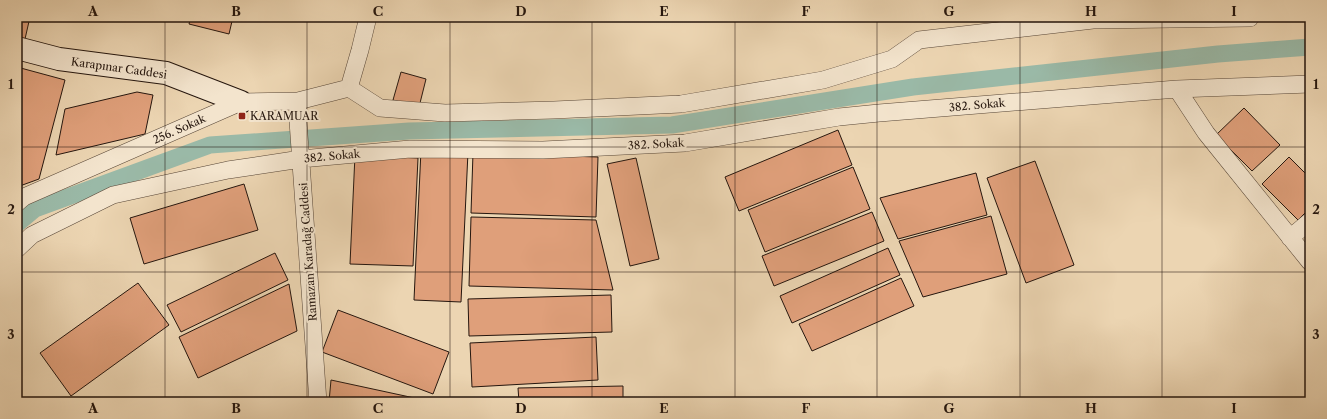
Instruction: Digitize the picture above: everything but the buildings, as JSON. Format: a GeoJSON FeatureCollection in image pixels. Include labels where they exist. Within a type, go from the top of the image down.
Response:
{"type":"FeatureCollection","features":[{"type":"Feature","properties":{"kind":"street"},"geometry":{"type":"LineString","coordinates":[[368,17],[349,88],[380,108],[445,113],[681,104],[823,80],[892,59],[919,40],[1093,20],[1250,18]]}},
{"type":"Feature","properties":{"kind":"street","name":"Karapınar Caddesi"},"geometry":{"type":"LineString","coordinates":[[17,48],[59,59],[166,73],[241,102]]}},
{"type":"Feature","properties":{"kind":"street","name":"382. Sokak"},"geometry":{"type":"LineString","coordinates":[[17,249],[32,235],[113,196],[228,170],[301,159],[410,149],[543,150],[685,143],[852,116],[1177,89],[1310,84]]}},
{"type":"Feature","properties":{"kind":"street","name":"256. Sokak"},"geometry":{"type":"LineString","coordinates":[[17,203],[24,197],[241,102],[298,101],[349,88]]}},
{"type":"Feature","properties":{"kind":"street"},"geometry":{"type":"LineString","coordinates":[[1177,89],[1206,133],[1310,262]]}},
{"type":"Feature","properties":{"kind":"street","name":"Ramazan Karadağ Caddesi"},"geometry":{"type":"LineString","coordinates":[[298,101],[298,121],[318,402]]}},
{"type":"Feature","properties":{"kind":"street"},"geometry":{"type":"LineString","coordinates":[[1290,238],[1310,221]]}},
{"type":"Feature","properties":{"kind":"waterway"},"geometry":{"type":"LineString","coordinates":[[17,224],[35,209],[210,145],[409,131],[672,125],[913,87],[1218,54],[1310,47]]}},
{"type":"Feature","properties":{"kind":"place","name":"KARAMUAR"},"geometry":{"type":"Point","coordinates":[242,116]}}]}
